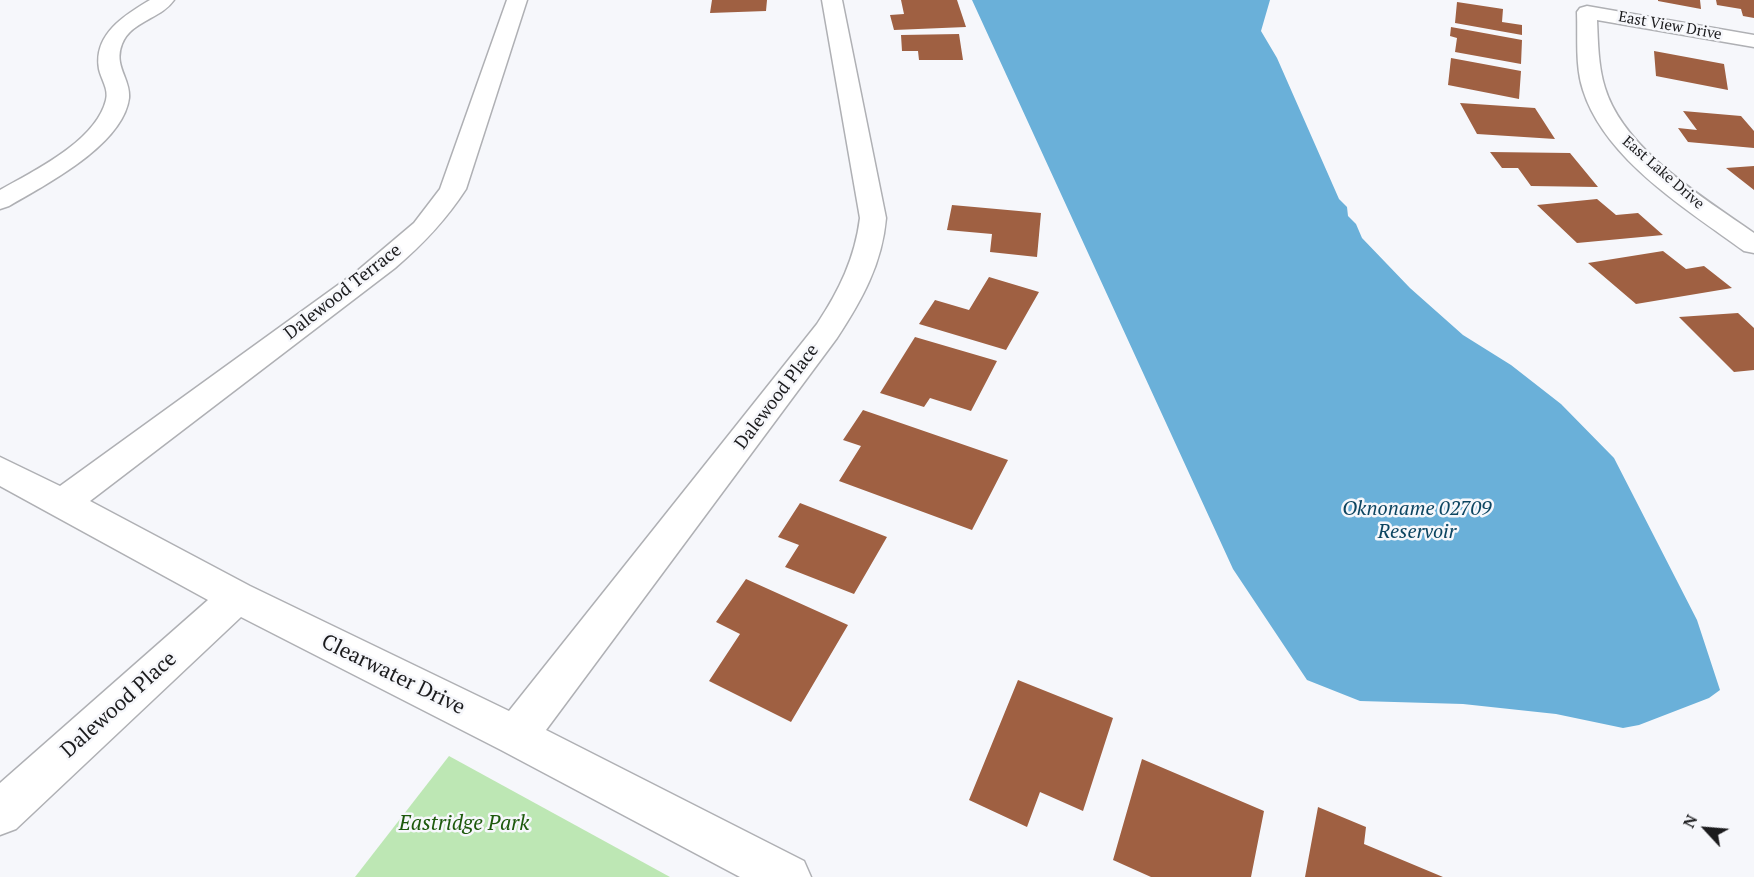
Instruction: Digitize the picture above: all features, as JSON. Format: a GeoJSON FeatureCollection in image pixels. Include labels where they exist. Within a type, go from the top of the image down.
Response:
{"type":"FeatureCollection","features":[{"type":"Feature","properties":{"kind":"street"},"geometry":{"type":"LineString","coordinates":[[0,201],[72,158],[104,124],[118,99],[118,88],[111,71],[108,53],[111,42],[128,24],[164,0]]}},
{"type":"Feature","properties":{"kind":"street","name":"Dalewood Terrace"},"geometry":{"type":"LineString","coordinates":[[63,502],[148,442],[378,267],[422,230],[441,210],[453,189],[517,0]]}},
{"type":"Feature","properties":{"kind":"street","name":"Dalewood Place"},"geometry":{"type":"LineString","coordinates":[[516,736],[820,340],[856,287],[872,240],[873,218],[832,0]]}},
{"type":"Feature","properties":{"kind":"street","name":"East View Drive"},"geometry":{"type":"LineString","coordinates":[[1587,12],[1754,41]]}},
{"type":"Feature","properties":{"kind":"street","name":"East Lake Drive"},"geometry":{"type":"LineString","coordinates":[[1587,12],[1593,89],[1602,111],[1613,128],[1632,149],[1680,190],[1754,245]]}},
{"type":"Feature","properties":{"kind":"street","name":"Clearwater Drive"},"geometry":{"type":"LineString","coordinates":[[0,470],[237,597],[516,736],[788,877]]}},
{"type":"Feature","properties":{"kind":"street","name":"Dalewood Place"},"geometry":{"type":"LineString","coordinates":[[0,813],[237,597]]}},
{"type":"Feature","properties":{"kind":"green space","name":"Eastridge Park"},"geometry":{"type":"Polygon","coordinates":[[[449,756],[670,877],[355,877],[449,756]]]}},
{"type":"Feature","properties":{"kind":"water","name":"Oknoname 02709 Reservoir"},"geometry":{"type":"Polygon","coordinates":[[[972,0],[1270,0],[1261,31],[1277,58],[1339,199],[1347,207],[1348,216],[1356,224],[1362,238],[1410,288],[1463,335],[1511,365],[1561,404],[1614,458],[1697,620],[1720,690],[1709,698],[1639,725],[1623,728],[1556,714],[1463,704],[1360,701],[1307,680],[1233,569],[972,0]]]}},
{"type":"Feature","properties":{"kind":"building"},"geometry":{"type":"Polygon","coordinates":[[[712,0],[767,0],[766,11],[710,13],[712,0]]]}},
{"type":"Feature","properties":{"kind":"building"},"geometry":{"type":"Polygon","coordinates":[[[901,0],[957,0],[966,27],[894,30],[890,15],[904,14],[901,0]]]}},
{"type":"Feature","properties":{"kind":"building"},"geometry":{"type":"Polygon","coordinates":[[[1700,0],[1701,9],[1658,1],[1700,0]]]}},
{"type":"Feature","properties":{"kind":"building"},"geometry":{"type":"Polygon","coordinates":[[[1716,0],[1754,0],[1754,18],[1743,16],[1741,9],[1717,5],[1716,0]]]}},
{"type":"Feature","properties":{"kind":"building"},"geometry":{"type":"Polygon","coordinates":[[[1457,2],[1503,9],[1502,22],[1522,25],[1522,35],[1455,23],[1457,2]]]}},
{"type":"Feature","properties":{"kind":"building"},"geometry":{"type":"Polygon","coordinates":[[[1451,27],[1522,40],[1521,64],[1455,52],[1457,38],[1450,36],[1451,27]]]}},
{"type":"Feature","properties":{"kind":"building"},"geometry":{"type":"Polygon","coordinates":[[[959,34],[963,60],[919,60],[918,51],[902,51],[901,35],[959,34]]]}},
{"type":"Feature","properties":{"kind":"building"},"geometry":{"type":"Polygon","coordinates":[[[1654,51],[1724,64],[1728,90],[1656,76],[1654,51]]]}},
{"type":"Feature","properties":{"kind":"building"},"geometry":{"type":"Polygon","coordinates":[[[1451,58],[1521,71],[1519,99],[1448,85],[1451,58]]]}},
{"type":"Feature","properties":{"kind":"building"},"geometry":{"type":"Polygon","coordinates":[[[1460,103],[1535,108],[1555,139],[1477,134],[1460,103]]]}},
{"type":"Feature","properties":{"kind":"building"},"geometry":{"type":"Polygon","coordinates":[[[1683,111],[1741,116],[1754,131],[1754,148],[1688,142],[1678,128],[1697,130],[1683,111]]]}},
{"type":"Feature","properties":{"kind":"building"},"geometry":{"type":"Polygon","coordinates":[[[1490,152],[1570,153],[1598,187],[1531,186],[1518,168],[1502,168],[1490,152]]]}},
{"type":"Feature","properties":{"kind":"building"},"geometry":{"type":"Polygon","coordinates":[[[1754,166],[1754,190],[1726,168],[1754,166]]]}},
{"type":"Feature","properties":{"kind":"building"},"geometry":{"type":"Polygon","coordinates":[[[1597,199],[1616,215],[1638,213],[1663,235],[1577,243],[1537,205],[1597,199]]]}},
{"type":"Feature","properties":{"kind":"building"},"geometry":{"type":"Polygon","coordinates":[[[952,205],[1041,213],[1037,257],[990,252],[992,234],[947,230],[952,205]]]}},
{"type":"Feature","properties":{"kind":"building"},"geometry":{"type":"Polygon","coordinates":[[[1663,251],[1686,269],[1704,266],[1732,288],[1636,304],[1588,263],[1663,251]]]}},
{"type":"Feature","properties":{"kind":"building"},"geometry":{"type":"Polygon","coordinates":[[[989,277],[1039,292],[1006,350],[919,324],[935,300],[969,310],[989,277]]]}},
{"type":"Feature","properties":{"kind":"building"},"geometry":{"type":"Polygon","coordinates":[[[1738,313],[1754,328],[1754,370],[1734,372],[1679,317],[1738,313]]]}},
{"type":"Feature","properties":{"kind":"building"},"geometry":{"type":"Polygon","coordinates":[[[915,337],[997,361],[971,411],[930,398],[924,407],[880,393],[915,337]]]}},
{"type":"Feature","properties":{"kind":"building"},"geometry":{"type":"Polygon","coordinates":[[[863,410],[1008,460],[972,530],[839,481],[861,446],[843,440],[863,410]]]}},
{"type":"Feature","properties":{"kind":"building"},"geometry":{"type":"Polygon","coordinates":[[[800,503],[887,537],[854,594],[785,567],[799,545],[778,537],[800,503]]]}},
{"type":"Feature","properties":{"kind":"building"},"geometry":{"type":"Polygon","coordinates":[[[746,579],[848,625],[791,722],[709,681],[740,634],[716,622],[746,579]]]}},
{"type":"Feature","properties":{"kind":"building"},"geometry":{"type":"Polygon","coordinates":[[[1018,680],[1113,718],[1083,811],[1040,792],[1027,827],[969,800],[1018,680]]]}},
{"type":"Feature","properties":{"kind":"building"},"geometry":{"type":"Polygon","coordinates":[[[1142,759],[1264,811],[1251,877],[1151,877],[1113,860],[1142,759]]]}},
{"type":"Feature","properties":{"kind":"building"},"geometry":{"type":"Polygon","coordinates":[[[1318,807],[1366,827],[1364,844],[1443,877],[1305,877],[1318,807]]]}}]}
